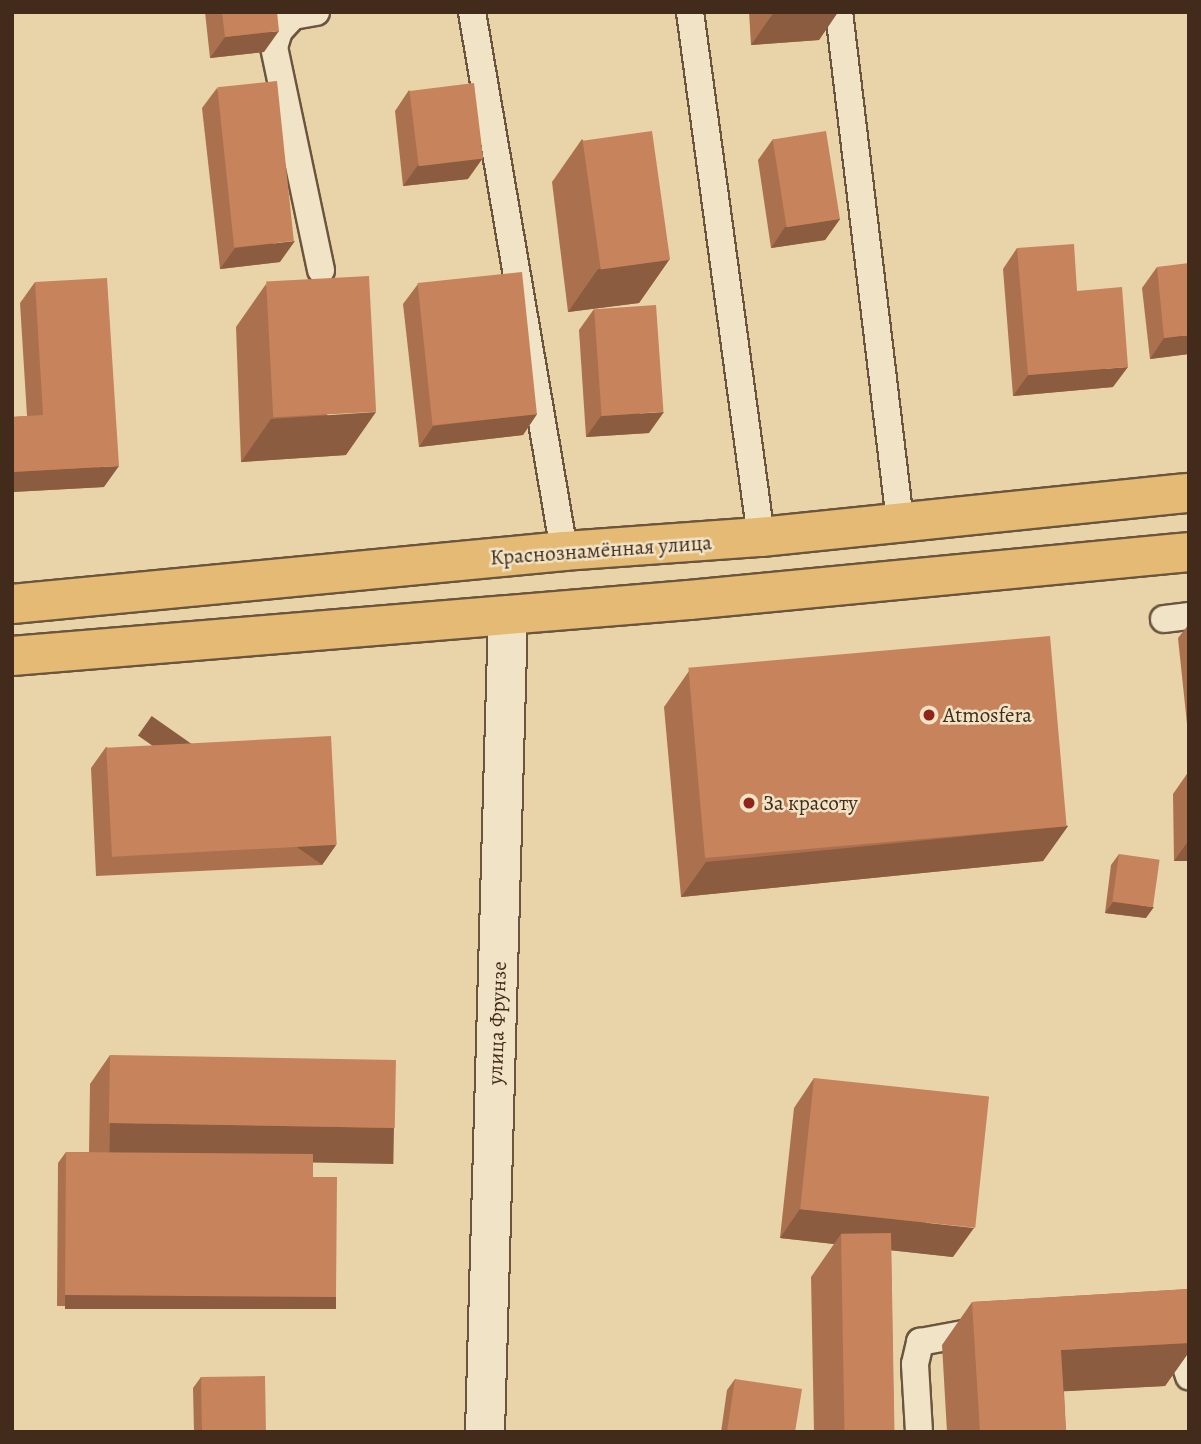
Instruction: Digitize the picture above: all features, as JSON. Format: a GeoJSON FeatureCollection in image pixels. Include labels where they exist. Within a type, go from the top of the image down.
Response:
{"type":"FeatureCollection","features":[{"type":"Feature","properties":{"kind":"highway","name":"Краснознамённая улица"},"geometry":{"type":"LineString","coordinates":[[12,604],[564,551],[761,537],[1189,493]]}},
{"type":"Feature","properties":{"kind":"highway"},"geometry":{"type":"LineString","coordinates":[[12,656],[508,615],[1189,552]]}},
{"type":"Feature","properties":{"kind":"street","name":"улица Фрунзе"},"geometry":{"type":"LineString","coordinates":[[485,1432],[508,615]]}},
{"type":"Feature","properties":{"kind":"lane"},"geometry":{"type":"LineString","coordinates":[[316,12],[293,16],[279,31],[274,47],[321,270]]}},
{"type":"Feature","properties":{"kind":"lane"},"geometry":{"type":"LineString","coordinates":[[472,12],[564,551]]}},
{"type":"Feature","properties":{"kind":"lane"},"geometry":{"type":"LineString","coordinates":[[690,12],[761,537]]}},
{"type":"Feature","properties":{"kind":"lane"},"geometry":{"type":"LineString","coordinates":[[839,12],[900,521]]}},
{"type":"Feature","properties":{"kind":"lane"},"geometry":{"type":"LineString","coordinates":[[1146,1316],[1159,1317],[1174,1330],[1189,1376]]}},
{"type":"Feature","properties":{"kind":"lane"},"geometry":{"type":"LineString","coordinates":[[919,1432],[915,1364],[920,1342],[940,1335],[1009,1328]]}},
{"type":"Feature","properties":{"kind":"building"},"geometry":{"type":"Polygon","coordinates":[[[222,12],[277,12],[279,31],[225,37],[222,12]]]}},
{"type":"Feature","properties":{"kind":"building"},"geometry":{"type":"Polygon","coordinates":[[[277,81],[294,241],[234,247],[217,87],[277,81]]]}},
{"type":"Feature","properties":{"kind":"building"},"geometry":{"type":"Polygon","coordinates":[[[474,83],[483,158],[419,166],[409,91],[474,83]]]}},
{"type":"Feature","properties":{"kind":"building"},"geometry":{"type":"Polygon","coordinates":[[[652,131],[670,260],[601,269],[583,141],[652,131]]]}},
{"type":"Feature","properties":{"kind":"building"},"geometry":{"type":"Polygon","coordinates":[[[826,131],[840,219],[787,227],[773,139],[826,131]]]}},
{"type":"Feature","properties":{"kind":"building"},"geometry":{"type":"Polygon","coordinates":[[[1074,244],[1077,291],[1122,287],[1128,367],[1028,375],[1017,248],[1074,244]]]}},
{"type":"Feature","properties":{"kind":"building"},"geometry":{"type":"Polygon","coordinates":[[[1189,263],[1189,335],[1164,338],[1157,267],[1189,263]]]}},
{"type":"Feature","properties":{"kind":"building"},"geometry":{"type":"Polygon","coordinates":[[[522,272],[537,414],[433,425],[418,283],[522,272]]]}},
{"type":"Feature","properties":{"kind":"building"},"geometry":{"type":"Polygon","coordinates":[[[369,276],[376,412],[273,417],[266,281],[369,276]]]}},
{"type":"Feature","properties":{"kind":"building"},"geometry":{"type":"Polygon","coordinates":[[[107,278],[119,466],[12,472],[12,417],[43,415],[35,282],[107,278]]]}},
{"type":"Feature","properties":{"kind":"building"},"geometry":{"type":"Polygon","coordinates":[[[656,305],[663,412],[602,416],[594,309],[656,305]]]}},
{"type":"Feature","properties":{"kind":"building"},"geometry":{"type":"Polygon","coordinates":[[[1050,636],[1067,826],[705,858],[688,668],[1050,636]]]}},
{"type":"Feature","properties":{"kind":"building"},"geometry":{"type":"Polygon","coordinates":[[[331,736],[337,845],[112,857],[106,748],[331,736]]]}},
{"type":"Feature","properties":{"kind":"building"},"geometry":{"type":"Polygon","coordinates":[[[12,777],[13,777],[12,857],[12,777]]]}},
{"type":"Feature","properties":{"kind":"building"},"geometry":{"type":"Polygon","coordinates":[[[1119,854],[1160,860],[1153,907],[1112,902],[1119,854]]]}},
{"type":"Feature","properties":{"kind":"building"},"geometry":{"type":"Polygon","coordinates":[[[110,1055],[396,1060],[395,1128],[109,1123],[110,1055]]]}},
{"type":"Feature","properties":{"kind":"building"},"geometry":{"type":"Polygon","coordinates":[[[814,1078],[989,1096],[975,1228],[800,1209],[814,1078]]]}},
{"type":"Feature","properties":{"kind":"building"},"geometry":{"type":"Polygon","coordinates":[[[66,1152],[313,1154],[313,1177],[337,1177],[336,1297],[65,1295],[66,1152]]]}},
{"type":"Feature","properties":{"kind":"building"},"geometry":{"type":"Polygon","coordinates":[[[891,1233],[894,1432],[844,1432],[841,1234],[891,1233]]]}},
{"type":"Feature","properties":{"kind":"building"},"geometry":{"type":"Polygon","coordinates":[[[1189,1289],[1189,1343],[1061,1350],[1066,1432],[980,1432],[972,1302],[1189,1289]]]}},
{"type":"Feature","properties":{"kind":"building"},"geometry":{"type":"Polygon","coordinates":[[[265,1376],[266,1432],[202,1432],[201,1377],[265,1376]]]}},
{"type":"Feature","properties":{"kind":"building"},"geometry":{"type":"Polygon","coordinates":[[[735,1379],[802,1389],[795,1432],[727,1432],[735,1379]]]}},
{"type":"Feature","properties":{"kind":"place","name":"Atmosfera"},"geometry":{"type":"Point","coordinates":[929,715]}},
{"type":"Feature","properties":{"kind":"place","name":"За красоту"},"geometry":{"type":"Point","coordinates":[749,803]}}]}
